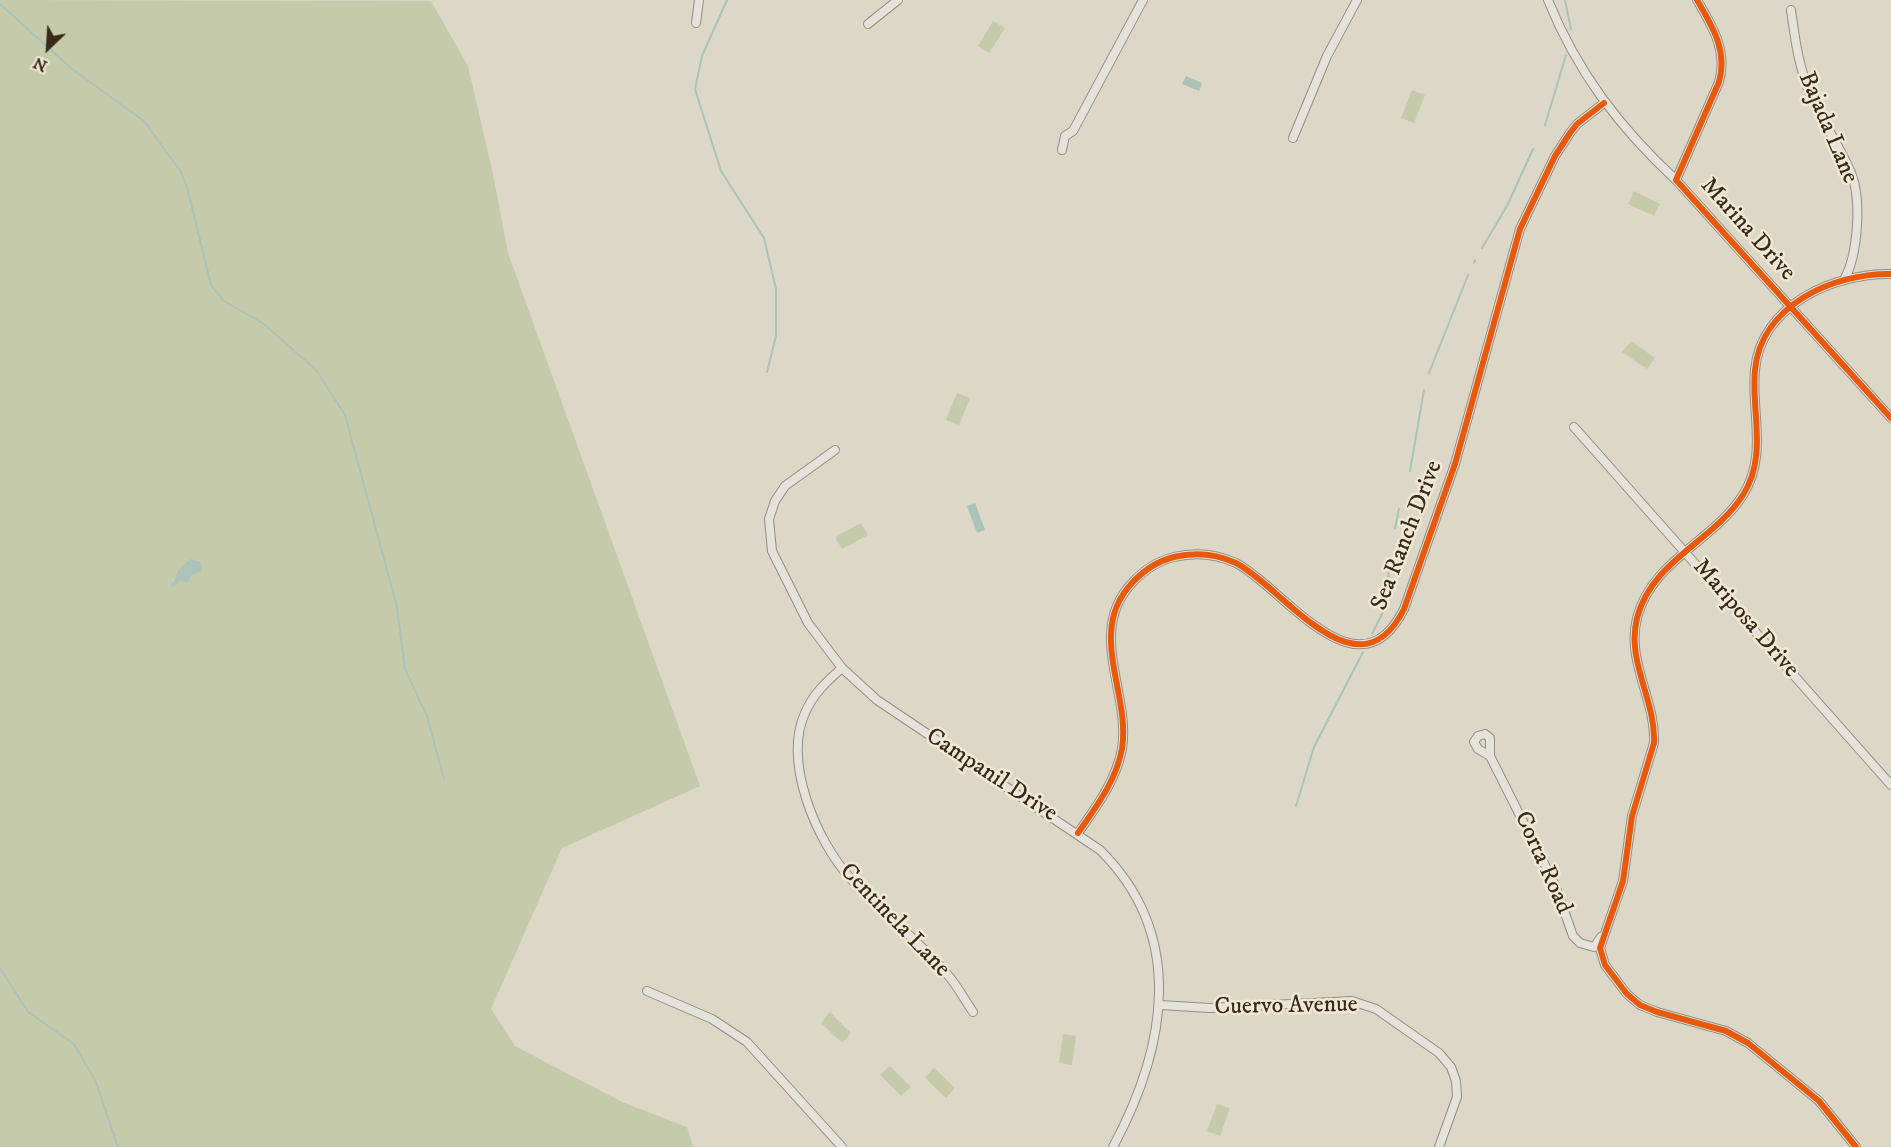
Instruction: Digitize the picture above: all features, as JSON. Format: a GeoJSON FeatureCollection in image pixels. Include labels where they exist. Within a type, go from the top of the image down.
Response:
{"type":"FeatureCollection","features":[{"type":"Feature","properties":{"kind":"street"},"geometry":{"type":"LineString","coordinates":[[696,23],[699,0]]}},
{"type":"Feature","properties":{"kind":"street"},"geometry":{"type":"LineString","coordinates":[[868,24],[898,0]]}},
{"type":"Feature","properties":{"kind":"street"},"geometry":{"type":"LineString","coordinates":[[1062,150],[1065,136],[1073,131],[1143,0]]}},
{"type":"Feature","properties":{"kind":"street"},"geometry":{"type":"LineString","coordinates":[[1293,138],[1327,56],[1357,0]]}},
{"type":"Feature","properties":{"kind":"street","name":"Marina Drive"},"geometry":{"type":"LineString","coordinates":[[1548,0],[1568,46],[1604,103],[1644,150],[1676,180],[1891,418]]}},
{"type":"Feature","properties":{"kind":"street"},"geometry":{"type":"LineString","coordinates":[[1676,180],[1719,81],[1722,65],[1719,41],[1697,0]]}},
{"type":"Feature","properties":{"kind":"street","name":"Bajada Lane"},"geometry":{"type":"LineString","coordinates":[[1791,10],[1797,55],[1809,92],[1852,175],[1857,230],[1851,266],[1844,280]]}},
{"type":"Feature","properties":{"kind":"street","name":"Sea Ranch Drive"},"geometry":{"type":"LineString","coordinates":[[1078,833],[1110,783],[1121,751],[1122,720],[1110,652],[1113,616],[1130,585],[1151,567],[1185,555],[1212,555],[1225,558],[1249,571],[1317,629],[1341,642],[1356,644],[1371,641],[1388,632],[1399,619],[1455,464],[1520,229],[1555,156],[1566,139],[1577,124],[1604,103]]}},
{"type":"Feature","properties":{"kind":"street"},"geometry":{"type":"LineString","coordinates":[[1856,1147],[1819,1101],[1748,1043],[1726,1031],[1640,1005],[1627,994],[1605,965],[1600,948],[1623,881],[1632,816],[1654,743],[1655,730],[1638,673],[1635,650],[1637,620],[1646,593],[1655,580],[1734,507],[1743,494],[1753,473],[1759,436],[1755,369],[1766,337],[1790,305],[1844,280],[1891,274]]}},
{"type":"Feature","properties":{"kind":"street","name":"Mariposa Drive"},"geometry":{"type":"LineString","coordinates":[[1574,427],[1891,785]]}},
{"type":"Feature","properties":{"kind":"street","name":"Campanil Drive"},"geometry":{"type":"LineString","coordinates":[[835,450],[785,486],[771,510],[768,533],[775,559],[808,623],[842,668],[896,714],[1078,833],[1113,863],[1142,908],[1156,952],[1160,1005],[1145,1069],[1113,1147]]}},
{"type":"Feature","properties":{"kind":"street","name":"Centinela Lane"},"geometry":{"type":"LineString","coordinates":[[842,668],[823,686],[808,705],[799,732],[798,764],[814,819],[827,846],[849,877],[947,974],[973,1012]]}},
{"type":"Feature","properties":{"kind":"street","name":"Corta Road"},"geometry":{"type":"LineString","coordinates":[[1490,756],[1550,875],[1573,936],[1580,943],[1594,946],[1603,934]]}},
{"type":"Feature","properties":{"kind":"street"},"geometry":{"type":"LineString","coordinates":[[648,991],[712,1019],[747,1042],[842,1147]]}},
{"type":"Feature","properties":{"kind":"street","name":"Cuervo Avenue"},"geometry":{"type":"LineString","coordinates":[[1160,1005],[1210,1008],[1352,1001],[1376,1009],[1439,1053],[1450,1067],[1456,1082],[1457,1097],[1439,1147]]}},
{"type":"Feature","properties":{"kind":"green space"},"geometry":{"type":"Polygon","coordinates":[[[0,0],[431,1],[468,66],[493,174],[508,253],[700,786],[562,848],[491,1009],[515,1046],[622,1102],[687,1127],[693,1147],[0,1147],[0,0]]]}},
{"type":"Feature","properties":{"kind":"green space"},"geometry":{"type":"Polygon","coordinates":[[[993,21],[1005,28],[989,53],[978,46],[993,21]]]}},
{"type":"Feature","properties":{"kind":"green space"},"geometry":{"type":"Polygon","coordinates":[[[1412,90],[1425,95],[1414,123],[1401,118],[1412,90]]]}},
{"type":"Feature","properties":{"kind":"green space"},"geometry":{"type":"Polygon","coordinates":[[[1634,191],[1660,204],[1654,216],[1628,204],[1634,191]]]}},
{"type":"Feature","properties":{"kind":"green space"},"geometry":{"type":"Polygon","coordinates":[[[1631,341],[1655,358],[1647,369],[1622,352],[1631,341]]]}},
{"type":"Feature","properties":{"kind":"green space"},"geometry":{"type":"Polygon","coordinates":[[[957,393],[970,398],[959,425],[946,420],[957,393]]]}},
{"type":"Feature","properties":{"kind":"green space"},"geometry":{"type":"Polygon","coordinates":[[[861,523],[868,535],[842,549],[835,537],[861,523]]]}},
{"type":"Feature","properties":{"kind":"green space"},"geometry":{"type":"Polygon","coordinates":[[[830,1012],[851,1033],[842,1043],[821,1023],[830,1012]]]}},
{"type":"Feature","properties":{"kind":"green space"},"geometry":{"type":"Polygon","coordinates":[[[1063,1034],[1076,1036],[1072,1065],[1059,1063],[1063,1034]]]}},
{"type":"Feature","properties":{"kind":"green space"},"geometry":{"type":"Polygon","coordinates":[[[890,1066],[911,1087],[901,1096],[880,1075],[890,1066]]]}},
{"type":"Feature","properties":{"kind":"green space"},"geometry":{"type":"Polygon","coordinates":[[[934,1068],[955,1088],[946,1098],[925,1078],[934,1068]]]}},
{"type":"Feature","properties":{"kind":"green space"},"geometry":{"type":"Polygon","coordinates":[[[1217,1104],[1230,1108],[1220,1136],[1207,1131],[1217,1104]]]}},
{"type":"Feature","properties":{"kind":"shaded area"},"geometry":{"type":"Polygon","coordinates":[[[1186,76],[1202,83],[1199,91],[1182,84],[1186,76]]]}},
{"type":"Feature","properties":{"kind":"shaded area"},"geometry":{"type":"Polygon","coordinates":[[[975,503],[985,530],[977,533],[967,506],[975,503]]]}},
{"type":"Feature","properties":{"kind":"shaded area"},"geometry":{"type":"Polygon","coordinates":[[[191,559],[201,562],[202,571],[191,575],[188,582],[179,581],[172,588],[170,585],[174,582],[178,570],[191,559]]]}},
{"type":"Feature","properties":{"kind":"waterway"},"geometry":{"type":"LineString","coordinates":[[727,0],[702,56],[695,89],[721,171],[764,238],[776,289],[776,336],[767,372]]}},
{"type":"Feature","properties":{"kind":"waterway"},"geometry":{"type":"LineString","coordinates":[[1565,0],[1571,29]]}},
{"type":"Feature","properties":{"kind":"waterway"},"geometry":{"type":"LineString","coordinates":[[0,4],[72,69],[144,121],[181,172],[187,187],[211,285],[224,301],[264,324],[316,370],[345,415],[397,607],[405,669],[427,716],[444,779]]}},
{"type":"Feature","properties":{"kind":"waterway"},"geometry":{"type":"LineString","coordinates":[[1545,125],[1566,55]]}},
{"type":"Feature","properties":{"kind":"waterway"},"geometry":{"type":"LineString","coordinates":[[1482,248],[1507,206],[1533,149]]}},
{"type":"Feature","properties":{"kind":"waterway"},"geometry":{"type":"LineString","coordinates":[[1429,373],[1468,275]]}},
{"type":"Feature","properties":{"kind":"waterway"},"geometry":{"type":"LineString","coordinates":[[1410,471],[1424,390]]}},
{"type":"Feature","properties":{"kind":"waterway"},"geometry":{"type":"LineString","coordinates":[[1395,528],[1399,509]]}},
{"type":"Feature","properties":{"kind":"waterway"},"geometry":{"type":"LineString","coordinates":[[1372,634],[1388,602],[1389,557]]}},
{"type":"Feature","properties":{"kind":"waterway"},"geometry":{"type":"LineString","coordinates":[[1296,806],[1314,747],[1363,652]]}},
{"type":"Feature","properties":{"kind":"waterway"},"geometry":{"type":"LineString","coordinates":[[0,968],[28,1012],[74,1044],[96,1082],[118,1147]]}},
{"type":"Feature","properties":{"kind":"cycle path"},"geometry":{"type":"LineString","coordinates":[[1697,0],[1717,39],[1721,70],[1719,82],[1676,180],[1891,418]]}},
{"type":"Feature","properties":{"kind":"cycle path"},"geometry":{"type":"LineString","coordinates":[[1078,833],[1104,793],[1119,761],[1123,728],[1113,663],[1112,622],[1119,602],[1132,583],[1146,571],[1162,561],[1182,555],[1221,558],[1236,563],[1320,630],[1343,641],[1365,644],[1386,634],[1404,609],[1455,464],[1520,229],[1555,156],[1570,133],[1577,124],[1604,103]]}},
{"type":"Feature","properties":{"kind":"cycle path"},"geometry":{"type":"LineString","coordinates":[[1856,1147],[1819,1101],[1748,1043],[1726,1031],[1640,1005],[1627,994],[1605,965],[1600,948],[1623,881],[1632,816],[1654,743],[1651,712],[1635,650],[1637,618],[1645,598],[1669,566],[1730,511],[1751,480],[1757,449],[1755,370],[1760,347],[1771,327],[1804,297],[1825,287],[1847,279],[1891,274]]}}]}
